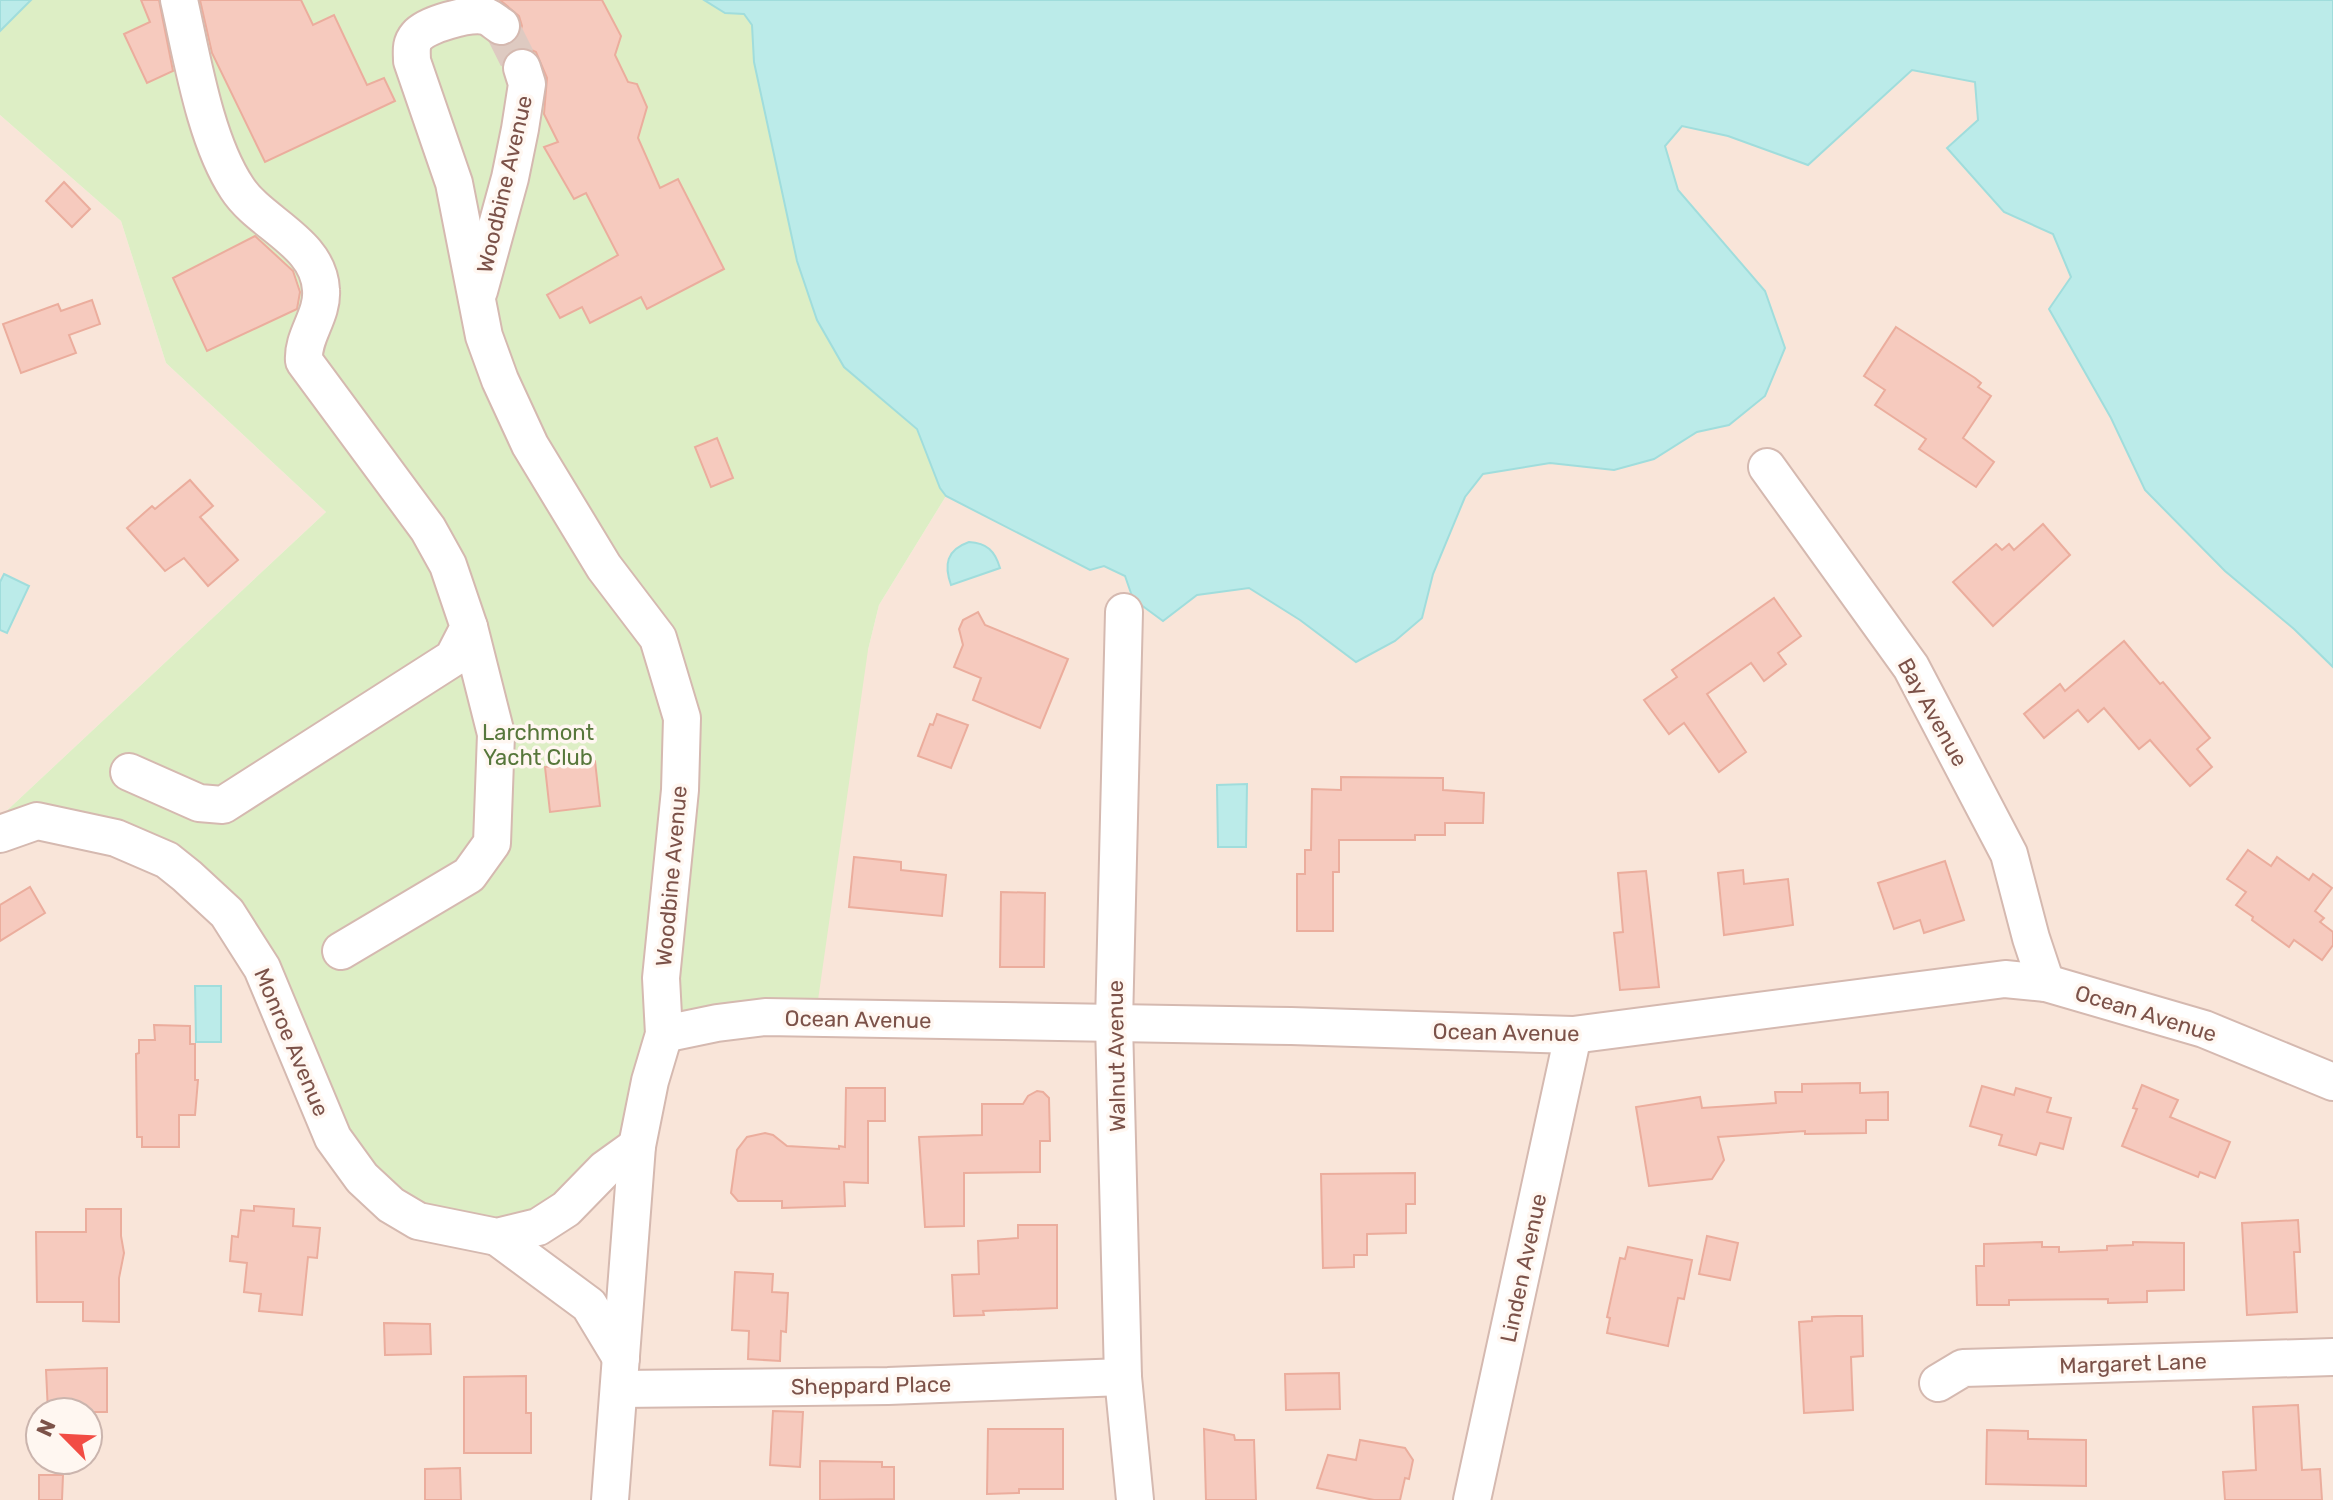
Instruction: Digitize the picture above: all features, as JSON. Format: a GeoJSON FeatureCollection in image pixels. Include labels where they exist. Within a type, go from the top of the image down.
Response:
{"type":"FeatureCollection","features":[{"type":"Feature","properties":{"kind":"street"},"geometry":{"type":"LineString","coordinates":[[179,0],[216,143],[237,189],[283,230],[312,262],[322,289],[318,315],[303,350],[304,361],[428,529],[448,565],[469,627],[496,734],[492,843],[469,875],[341,951]]}},
{"type":"Feature","properties":{"kind":"street","name":"Woodbine Avenue"},"geometry":{"type":"LineString","coordinates":[[501,26],[486,16],[466,17],[431,26],[418,35],[411,46],[412,61],[454,183],[476,300],[489,350],[530,445],[604,567],[658,638],[682,718],[680,790],[661,978],[664,1034],[650,1081],[637,1146],[610,1500]]}},
{"type":"Feature","properties":{"kind":"street","name":"Woodbine Avenue"},"geometry":{"type":"LineString","coordinates":[[476,300],[510,178],[520,129],[527,84],[522,68]]}},
{"type":"Feature","properties":{"kind":"street","name":"Bay Avenue"},"geometry":{"type":"LineString","coordinates":[[1767,467],[1911,667],[2009,854],[2046,983]]}},
{"type":"Feature","properties":{"kind":"street","name":"Walnut Avenue"},"geometry":{"type":"LineString","coordinates":[[1124,612],[1114,1023],[1123,1377],[1135,1500]]}},
{"type":"Feature","properties":{"kind":"street"},"geometry":{"type":"LineString","coordinates":[[129,772],[199,803],[223,805],[453,658],[469,627]]}},
{"type":"Feature","properties":{"kind":"street","name":"Monroe Avenue"},"geometry":{"type":"LineString","coordinates":[[0,834],[37,821],[116,838],[167,860],[187,876],[227,913],[262,968],[333,1138],[362,1178],[391,1205],[418,1221],[497,1237],[589,1305],[620,1373]]}},
{"type":"Feature","properties":{"kind":"street","name":"Ocean Avenue"},"geometry":{"type":"LineString","coordinates":[[664,1034],[765,1017],[1573,1035],[2005,979],[2046,983],[2204,1029],[2332,1082]]}},
{"type":"Feature","properties":{"kind":"street","name":"Linden Avenue"},"geometry":{"type":"LineString","coordinates":[[1472,1500],[1573,1035]]}},
{"type":"Feature","properties":{"kind":"street","name":"Monroe Avenue"},"geometry":{"type":"LineString","coordinates":[[497,1237],[538,1227],[566,1209],[605,1169],[637,1146]]}},
{"type":"Feature","properties":{"kind":"street","name":"Margaret Lane"},"geometry":{"type":"LineString","coordinates":[[1938,1383],[1963,1368],[2333,1357]]}},
{"type":"Feature","properties":{"kind":"street","name":"Sheppard Place"},"geometry":{"type":"LineString","coordinates":[[620,1373],[888,1386],[1123,1377]]}},
{"type":"Feature","properties":{"kind":"shaded area"},"geometry":{"type":"Polygon","coordinates":[[[1912,70],[1975,82],[1979,120],[1947,148],[2004,212],[2053,234],[2071,277],[2111,418],[2145,490],[2225,571],[2294,629],[2333,667],[2333,1500],[0,1500],[0,831],[868,650],[879,605],[946,496],[1090,570],[1104,566],[1125,576],[1133,599],[1249,588],[1300,620],[1422,618],[1433,574],[1465,497],[1483,474],[1550,463],[1614,470],[1654,459],[1697,432],[1729,425],[1765,396],[1785,348],[1765,291],[1678,190],[1665,145],[1682,126],[1728,136],[1808,165],[1912,70]]]}},
{"type":"Feature","properties":{"kind":"shaded area"},"geometry":{"type":"Polygon","coordinates":[[[0,115],[121,221],[166,363],[326,512],[0,817],[0,115]]]}},
{"type":"Feature","properties":{"kind":"green space","name":"Larchmont Yacht Club"},"geometry":{"type":"Polygon","coordinates":[[[31,0],[704,0],[725,13],[744,14],[752,25],[754,62],[797,261],[844,367],[917,429],[946,496],[879,605],[868,650],[816,1014],[661,1032],[633,1143],[538,1224],[419,1218],[368,1177],[273,981],[174,859],[0,817],[326,512],[166,363],[121,221],[0,115],[0,31],[31,0]]]}},
{"type":"Feature","properties":{"kind":"water"},"geometry":{"type":"Polygon","coordinates":[[[0,0],[31,0],[0,31],[0,0]]]}},
{"type":"Feature","properties":{"kind":"water"},"geometry":{"type":"Polygon","coordinates":[[[704,0],[2333,0],[2333,667],[2294,629],[2225,571],[2145,490],[2111,418],[2049,309],[2071,277],[2053,234],[2004,212],[1947,148],[1978,120],[1975,82],[1912,70],[1808,165],[1728,136],[1682,126],[1665,146],[1678,190],[1765,291],[1785,348],[1765,396],[1729,425],[1697,432],[1654,459],[1614,470],[1550,463],[1483,474],[1465,497],[1433,574],[1422,618],[1395,641],[1356,662],[1300,620],[1249,588],[1197,595],[1163,621],[1133,599],[1125,576],[1104,566],[1090,570],[946,496],[917,429],[844,367],[817,320],[797,261],[754,62],[752,25],[744,14],[725,13],[704,0]]]}},
{"type":"Feature","properties":{"kind":"water"},"geometry":{"type":"Polygon","coordinates":[[[969,542],[989,549],[1000,568],[951,585],[948,565],[951,554],[969,542]]]}},
{"type":"Feature","properties":{"kind":"water"},"geometry":{"type":"Polygon","coordinates":[[[4,574],[29,586],[7,633],[0,630],[0,582],[4,574]]]}},
{"type":"Feature","properties":{"kind":"water"},"geometry":{"type":"Polygon","coordinates":[[[1247,784],[1246,847],[1218,847],[1217,785],[1247,784]]]}},
{"type":"Feature","properties":{"kind":"water"},"geometry":{"type":"Polygon","coordinates":[[[195,986],[221,986],[221,1042],[196,1042],[195,986]]]}},
{"type":"Feature","properties":{"kind":"building"},"geometry":{"type":"Polygon","coordinates":[[[141,0],[159,0],[173,71],[147,83],[124,34],[150,22],[141,0]]]}},
{"type":"Feature","properties":{"kind":"building"},"geometry":{"type":"Polygon","coordinates":[[[200,0],[301,0],[313,25],[334,15],[367,85],[384,78],[395,101],[265,162],[212,53],[200,0]]]}},
{"type":"Feature","properties":{"kind":"building"},"geometry":{"type":"Polygon","coordinates":[[[500,0],[602,0],[621,36],[615,55],[628,82],[637,84],[647,107],[638,138],[660,188],[678,179],[724,269],[647,309],[641,297],[590,323],[582,307],[560,318],[547,295],[618,255],[586,193],[574,199],[544,147],[558,142],[544,114],[547,78],[536,52],[516,48],[507,54],[503,46],[518,38],[522,26],[519,16],[500,0]]]}},
{"type":"Feature","properties":{"kind":"building"},"geometry":{"type":"Polygon","coordinates":[[[64,182],[90,209],[72,227],[46,201],[64,182]]]}},
{"type":"Feature","properties":{"kind":"building"},"geometry":{"type":"Polygon","coordinates":[[[255,236],[293,271],[300,292],[297,309],[207,351],[173,278],[255,236]]]}},
{"type":"Feature","properties":{"kind":"building"},"geometry":{"type":"Polygon","coordinates":[[[92,300],[100,324],[69,335],[76,353],[21,373],[3,324],[58,304],[61,311],[92,300]]]}},
{"type":"Feature","properties":{"kind":"building"},"geometry":{"type":"Polygon","coordinates":[[[1896,327],[1975,378],[1981,383],[1978,387],[1991,396],[1963,438],[1994,462],[1976,487],[1919,449],[1926,439],[1875,405],[1885,390],[1864,376],[1896,327]]]}},
{"type":"Feature","properties":{"kind":"building"},"geometry":{"type":"Polygon","coordinates":[[[717,438],[733,478],[711,487],[695,447],[717,438]]]}},
{"type":"Feature","properties":{"kind":"building"},"geometry":{"type":"Polygon","coordinates":[[[190,480],[213,506],[200,517],[238,560],[208,586],[184,558],[165,571],[127,528],[190,480]]]}},
{"type":"Feature","properties":{"kind":"building"},"geometry":{"type":"Polygon","coordinates":[[[2043,524],[2070,555],[1993,626],[1953,582],[1996,544],[2002,550],[2009,544],[2014,550],[2043,524]]]}},
{"type":"Feature","properties":{"kind":"building"},"geometry":{"type":"Polygon","coordinates":[[[1774,598],[1801,636],[1778,653],[1786,664],[1764,681],[1751,663],[1707,694],[1746,752],[1719,772],[1684,723],[1669,734],[1644,700],[1677,677],[1672,670],[1774,598]]]}},
{"type":"Feature","properties":{"kind":"building"},"geometry":{"type":"Polygon","coordinates":[[[978,612],[985,625],[1068,659],[1040,728],[973,700],[981,678],[954,667],[963,645],[959,629],[963,620],[978,612]]]}},
{"type":"Feature","properties":{"kind":"building"},"geometry":{"type":"Polygon","coordinates":[[[2124,641],[2210,738],[2197,749],[2212,767],[2190,786],[2150,740],[2139,749],[2104,708],[2088,722],[2078,710],[2044,738],[2024,714],[2060,684],[2065,691],[2124,641]]]}},
{"type":"Feature","properties":{"kind":"building"},"geometry":{"type":"Polygon","coordinates":[[[937,714],[968,725],[951,768],[918,756],[937,714]]]}},
{"type":"Feature","properties":{"kind":"building"},"geometry":{"type":"Polygon","coordinates":[[[595,761],[600,806],[550,812],[545,767],[595,761]]]}},
{"type":"Feature","properties":{"kind":"building"},"geometry":{"type":"Polygon","coordinates":[[[1341,777],[1443,778],[1443,790],[1484,793],[1483,823],[1445,823],[1445,835],[1415,835],[1415,840],[1339,840],[1339,872],[1333,872],[1333,931],[1297,931],[1297,874],[1305,874],[1305,850],[1311,850],[1312,789],[1341,790],[1341,777]]]}},
{"type":"Feature","properties":{"kind":"building"},"geometry":{"type":"Polygon","coordinates":[[[2248,850],[2271,866],[2277,857],[2309,880],[2313,874],[2332,888],[2315,911],[2324,918],[2320,922],[2333,932],[2333,945],[2322,960],[2294,940],[2289,947],[2236,905],[2246,892],[2227,879],[2248,850]]]}},
{"type":"Feature","properties":{"kind":"building"},"geometry":{"type":"Polygon","coordinates":[[[854,857],[901,862],[901,870],[946,875],[942,916],[849,907],[854,857]]]}},
{"type":"Feature","properties":{"kind":"building"},"geometry":{"type":"Polygon","coordinates":[[[1945,861],[1964,920],[1924,933],[1920,920],[1894,929],[1878,883],[1945,861]]]}},
{"type":"Feature","properties":{"kind":"building"},"geometry":{"type":"Polygon","coordinates":[[[1743,870],[1744,884],[1788,879],[1793,925],[1724,935],[1718,873],[1743,870]]]}},
{"type":"Feature","properties":{"kind":"building"},"geometry":{"type":"Polygon","coordinates":[[[1646,871],[1659,987],[1620,990],[1614,933],[1623,932],[1618,873],[1646,871]]]}},
{"type":"Feature","properties":{"kind":"building"},"geometry":{"type":"Polygon","coordinates":[[[30,887],[45,913],[0,941],[0,905],[30,887]]]}},
{"type":"Feature","properties":{"kind":"building"},"geometry":{"type":"Polygon","coordinates":[[[1001,892],[1045,893],[1044,967],[1000,967],[1001,892]]]}},
{"type":"Feature","properties":{"kind":"building"},"geometry":{"type":"Polygon","coordinates":[[[154,1025],[190,1026],[190,1044],[195,1044],[195,1080],[198,1080],[195,1115],[179,1115],[179,1147],[142,1147],[142,1137],[137,1137],[136,1054],[139,1053],[139,1040],[155,1040],[154,1025]]]}},
{"type":"Feature","properties":{"kind":"building"},"geometry":{"type":"Polygon","coordinates":[[[1860,1083],[1860,1093],[1888,1092],[1888,1120],[1866,1120],[1866,1133],[1805,1134],[1805,1131],[1718,1137],[1724,1160],[1712,1179],[1649,1186],[1636,1107],[1700,1097],[1702,1108],[1776,1103],[1775,1092],[1802,1092],[1802,1084],[1860,1083]]]}},
{"type":"Feature","properties":{"kind":"building"},"geometry":{"type":"Polygon","coordinates":[[[2142,1085],[2178,1100],[2170,1117],[2230,1142],[2215,1178],[2200,1172],[2198,1177],[2122,1146],[2137,1109],[2133,1108],[2142,1085]]]}},
{"type":"Feature","properties":{"kind":"building"},"geometry":{"type":"Polygon","coordinates":[[[1982,1086],[2014,1095],[2016,1088],[2051,1098],[2047,1112],[2071,1118],[2063,1149],[2040,1143],[2036,1155],[1999,1145],[2002,1135],[1970,1126],[1982,1086]]]}},
{"type":"Feature","properties":{"kind":"building"},"geometry":{"type":"Polygon","coordinates":[[[846,1088],[885,1088],[885,1121],[868,1121],[868,1183],[844,1182],[845,1206],[782,1208],[782,1201],[738,1201],[731,1193],[737,1150],[747,1137],[765,1133],[787,1146],[845,1147],[846,1088]]]}},
{"type":"Feature","properties":{"kind":"building"},"geometry":{"type":"Polygon","coordinates":[[[1037,1091],[1049,1098],[1050,1141],[1040,1141],[1040,1172],[964,1173],[964,1226],[925,1227],[919,1137],[982,1135],[982,1104],[1023,1104],[1028,1096],[1037,1091]]]}},
{"type":"Feature","properties":{"kind":"building"},"geometry":{"type":"Polygon","coordinates":[[[1415,1173],[1415,1204],[1406,1204],[1406,1233],[1367,1234],[1367,1255],[1354,1255],[1354,1267],[1323,1268],[1321,1174],[1415,1173]]]}},
{"type":"Feature","properties":{"kind":"building"},"geometry":{"type":"Polygon","coordinates":[[[254,1206],[294,1209],[293,1226],[320,1228],[317,1258],[308,1257],[302,1315],[259,1311],[261,1294],[244,1292],[247,1263],[230,1261],[232,1236],[238,1237],[241,1210],[254,1211],[254,1206]]]}},
{"type":"Feature","properties":{"kind":"building"},"geometry":{"type":"Polygon","coordinates":[[[86,1209],[121,1209],[124,1253],[119,1278],[119,1322],[83,1321],[83,1302],[37,1302],[36,1232],[86,1232],[86,1209]]]}},
{"type":"Feature","properties":{"kind":"building"},"geometry":{"type":"Polygon","coordinates":[[[2298,1220],[2300,1252],[2294,1252],[2297,1312],[2247,1315],[2242,1223],[2298,1220]]]}},
{"type":"Feature","properties":{"kind":"building"},"geometry":{"type":"Polygon","coordinates":[[[1018,1225],[1057,1225],[1057,1308],[983,1311],[984,1315],[954,1316],[952,1275],[979,1274],[978,1241],[1018,1238],[1018,1225]]]}},
{"type":"Feature","properties":{"kind":"building"},"geometry":{"type":"Polygon","coordinates":[[[1707,1236],[1738,1243],[1730,1280],[1699,1274],[1707,1236]]]}},
{"type":"Feature","properties":{"kind":"building"},"geometry":{"type":"Polygon","coordinates":[[[2042,1242],[2042,1247],[2059,1247],[2059,1252],[2107,1250],[2107,1246],[2133,1245],[2133,1242],[2184,1243],[2184,1290],[2147,1291],[2147,1302],[2108,1303],[2108,1299],[2009,1300],[2009,1305],[1977,1305],[1976,1266],[1984,1266],[1984,1244],[2042,1242]]]}},
{"type":"Feature","properties":{"kind":"building"},"geometry":{"type":"Polygon","coordinates":[[[1628,1247],[1692,1260],[1684,1299],[1678,1298],[1668,1346],[1607,1333],[1610,1318],[1607,1317],[1620,1258],[1625,1259],[1628,1247]]]}},
{"type":"Feature","properties":{"kind":"building"},"geometry":{"type":"Polygon","coordinates":[[[735,1272],[773,1274],[772,1292],[788,1293],[786,1332],[781,1331],[780,1361],[748,1359],[749,1331],[732,1330],[735,1272]]]}},
{"type":"Feature","properties":{"kind":"building"},"geometry":{"type":"Polygon","coordinates":[[[1862,1316],[1863,1356],[1851,1357],[1853,1410],[1804,1413],[1799,1322],[1812,1321],[1812,1317],[1862,1316]]]}},
{"type":"Feature","properties":{"kind":"building"},"geometry":{"type":"Polygon","coordinates":[[[384,1323],[430,1324],[431,1354],[385,1355],[384,1323]]]}},
{"type":"Feature","properties":{"kind":"building"},"geometry":{"type":"Polygon","coordinates":[[[107,1368],[107,1412],[104,1412],[104,1396],[47,1396],[46,1370],[107,1368]]]}},
{"type":"Feature","properties":{"kind":"building"},"geometry":{"type":"Polygon","coordinates":[[[1339,1373],[1340,1409],[1286,1410],[1285,1374],[1339,1373]]]}},
{"type":"Feature","properties":{"kind":"building"},"geometry":{"type":"Polygon","coordinates":[[[526,1376],[526,1413],[531,1413],[531,1453],[464,1453],[464,1377],[526,1376]]]}},
{"type":"Feature","properties":{"kind":"building"},"geometry":{"type":"Polygon","coordinates":[[[2298,1405],[2302,1470],[2320,1469],[2322,1500],[2225,1500],[2223,1472],[2256,1470],[2253,1407],[2298,1405]]]}},
{"type":"Feature","properties":{"kind":"building"},"geometry":{"type":"Polygon","coordinates":[[[773,1411],[803,1412],[800,1467],[770,1465],[773,1411]]]}},
{"type":"Feature","properties":{"kind":"building"},"geometry":{"type":"Polygon","coordinates":[[[988,1429],[1063,1429],[1063,1489],[1019,1489],[1019,1493],[987,1494],[988,1429]]]}},
{"type":"Feature","properties":{"kind":"building"},"geometry":{"type":"Polygon","coordinates":[[[1204,1429],[1234,1435],[1235,1440],[1254,1440],[1256,1500],[1206,1500],[1204,1429]]]}},
{"type":"Feature","properties":{"kind":"building"},"geometry":{"type":"Polygon","coordinates":[[[1987,1430],[2028,1431],[2028,1439],[2086,1440],[2086,1486],[1986,1484],[1987,1430]]]}},
{"type":"Feature","properties":{"kind":"building"},"geometry":{"type":"Polygon","coordinates":[[[1360,1440],[1405,1448],[1413,1460],[1400,1500],[1374,1500],[1317,1488],[1328,1455],[1356,1460],[1360,1440]]]}},
{"type":"Feature","properties":{"kind":"building"},"geometry":{"type":"Polygon","coordinates":[[[820,1461],[882,1462],[882,1467],[894,1467],[894,1499],[820,1500],[820,1461]]]}},
{"type":"Feature","properties":{"kind":"building"},"geometry":{"type":"Polygon","coordinates":[[[460,1468],[461,1500],[425,1500],[425,1469],[460,1468]]]}},
{"type":"Feature","properties":{"kind":"building"},"geometry":{"type":"Polygon","coordinates":[[[39,1476],[63,1476],[62,1500],[39,1500],[39,1476]]]}},
{"type":"Feature","properties":{"kind":"tunnel"},"geometry":{"type":"LineString","coordinates":[[501,26],[522,68]]}}]}
